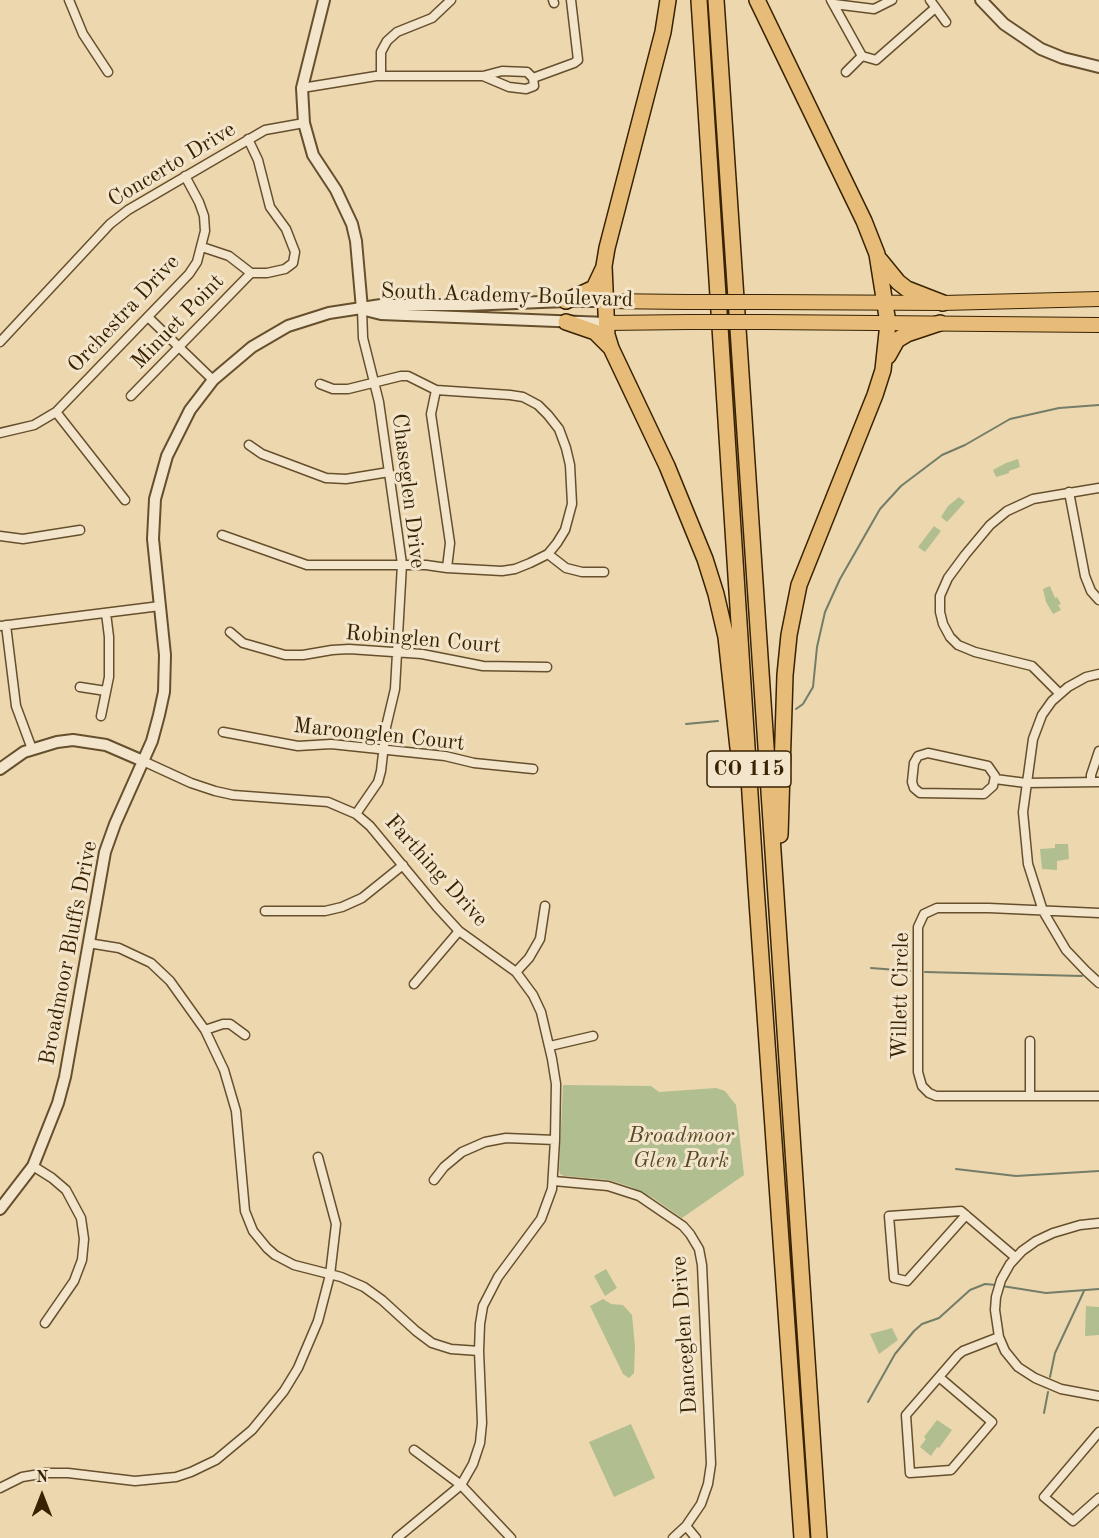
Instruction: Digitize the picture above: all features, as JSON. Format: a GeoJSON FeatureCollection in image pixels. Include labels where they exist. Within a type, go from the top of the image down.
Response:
{"type":"FeatureCollection","features":[{"type":"Feature","properties":{"kind":"highway"},"geometry":{"type":"LineString","coordinates":[[668,0],[663,32],[607,248],[604,266],[607,335],[667,466],[705,559],[716,594],[726,637],[748,840],[756,887]]}},
{"type":"Feature","properties":{"kind":"highway","name":"CO 115"},"geometry":{"type":"LineString","coordinates":[[699,0],[756,887],[802,1538]]}},
{"type":"Feature","properties":{"kind":"highway","name":"CO 115"},"geometry":{"type":"LineString","coordinates":[[716,0],[819,1538]]}},
{"type":"Feature","properties":{"kind":"highway"},"geometry":{"type":"LineString","coordinates":[[757,0],[864,221],[877,254],[888,323],[883,370]]}},
{"type":"Feature","properties":{"kind":"highway"},"geometry":{"type":"LineString","coordinates":[[877,254],[898,282],[907,289],[943,303]]}},
{"type":"Feature","properties":{"kind":"highway"},"geometry":{"type":"LineString","coordinates":[[566,301],[594,288],[604,266]]}},
{"type":"Feature","properties":{"kind":"highway","name":"South Academy Boulevard"},"geometry":{"type":"LineString","coordinates":[[605,301],[943,303],[1099,299]]}},
{"type":"Feature","properties":{"kind":"highway"},"geometry":{"type":"LineString","coordinates":[[566,322],[594,332],[611,348]]}},
{"type":"Feature","properties":{"kind":"highway","name":"South Academy Boulevard"},"geometry":{"type":"LineString","coordinates":[[606,323],[1099,325]]}},
{"type":"Feature","properties":{"kind":"highway"},"geometry":{"type":"LineString","coordinates":[[778,919],[785,675],[789,635],[799,585],[875,395],[891,349],[897,340],[907,334],[940,324]]}},
{"type":"Feature","properties":{"kind":"highway"},"geometry":{"type":"LineString","coordinates":[[1058,325],[1099,330]]}},
{"type":"Feature","properties":{"kind":"street"},"geometry":{"type":"LineString","coordinates":[[69,0],[83,34],[108,72]]}},
{"type":"Feature","properties":{"kind":"street"},"geometry":{"type":"LineString","coordinates":[[324,0],[302,88],[304,123],[314,155],[336,190],[352,224],[356,241],[362,309]]}},
{"type":"Feature","properties":{"kind":"street"},"geometry":{"type":"LineString","coordinates":[[381,76],[381,52],[387,41],[397,32],[432,18],[451,0]]}},
{"type":"Feature","properties":{"kind":"street"},"geometry":{"type":"LineString","coordinates":[[533,78],[578,60],[571,0]]}},
{"type":"Feature","properties":{"kind":"street"},"geometry":{"type":"LineString","coordinates":[[833,2],[874,9],[892,0]]}},
{"type":"Feature","properties":{"kind":"street"},"geometry":{"type":"LineString","coordinates":[[930,0],[934,9],[946,22]]}},
{"type":"Feature","properties":{"kind":"street"},"geometry":{"type":"LineString","coordinates":[[981,0],[1004,24],[1041,49],[1063,58],[1099,67]]}},
{"type":"Feature","properties":{"kind":"street"},"geometry":{"type":"LineString","coordinates":[[833,2],[862,56],[876,60],[934,9]]}},
{"type":"Feature","properties":{"kind":"street"},"geometry":{"type":"LineString","coordinates":[[846,72],[862,56]]}},
{"type":"Feature","properties":{"kind":"street"},"geometry":{"type":"LineString","coordinates":[[302,88],[381,76],[483,76],[502,71],[526,72],[533,78],[534,86],[522,89],[497,84],[483,76]]}},
{"type":"Feature","properties":{"kind":"street","name":"Concerto Drive"},"geometry":{"type":"LineString","coordinates":[[0,342],[110,224],[128,210],[265,130],[304,123]]}},
{"type":"Feature","properties":{"kind":"street"},"geometry":{"type":"LineString","coordinates":[[202,247],[229,256],[251,273],[267,273],[285,269],[293,263],[295,252],[286,229],[270,207],[258,160],[248,139]]}},
{"type":"Feature","properties":{"kind":"street","name":"Orchestra Drive"},"geometry":{"type":"LineString","coordinates":[[0,433],[34,425],[56,412],[189,274],[197,262],[205,231],[204,216],[185,176]]}},
{"type":"Feature","properties":{"kind":"street","name":"Minuet Point"},"geometry":{"type":"LineString","coordinates":[[131,396],[251,273]]}},
{"type":"Feature","properties":{"kind":"street","name":"South Academy Boulevard"},"geometry":{"type":"LineString","coordinates":[[362,309],[381,305],[605,301]]}},
{"type":"Feature","properties":{"kind":"street","name":"South Academy Boulevard"},"geometry":{"type":"LineString","coordinates":[[362,309],[381,314],[606,323]]}},
{"type":"Feature","properties":{"kind":"street","name":"Broadmoor Bluffs Drive"},"geometry":{"type":"LineString","coordinates":[[0,1209],[33,1166],[49,1130],[65,1077],[105,852],[152,741],[164,692],[165,655],[153,539],[155,499],[167,456],[190,410],[213,380],[252,347],[288,326],[329,313],[362,309]]}},
{"type":"Feature","properties":{"kind":"street","name":"Chaseglen Drive"},"geometry":{"type":"LineString","coordinates":[[356,814],[378,782],[384,751],[386,727],[395,689],[402,564],[379,402],[363,338],[362,309]]}},
{"type":"Feature","properties":{"kind":"street"},"geometry":{"type":"LineString","coordinates":[[148,317],[213,380]]}},
{"type":"Feature","properties":{"kind":"street"},"geometry":{"type":"LineString","coordinates":[[222,535],[307,565],[402,564],[502,571],[515,569],[548,554],[565,530],[572,504],[570,465],[559,429],[538,405],[523,397],[498,393],[436,390],[408,376],[340,390],[320,384]]}},
{"type":"Feature","properties":{"kind":"street"},"geometry":{"type":"LineString","coordinates":[[436,390],[431,414],[450,543],[447,568]]}},
{"type":"Feature","properties":{"kind":"street"},"geometry":{"type":"LineString","coordinates":[[56,412],[125,500]]}},
{"type":"Feature","properties":{"kind":"street"},"geometry":{"type":"LineString","coordinates":[[249,445],[262,454],[326,478],[346,479],[389,472]]}},
{"type":"Feature","properties":{"kind":"street"},"geometry":{"type":"LineString","coordinates":[[1059,693],[1032,666],[975,652],[958,645],[943,624],[940,602],[942,590],[948,577],[989,526],[1015,506],[1031,500],[1099,488]]}},
{"type":"Feature","properties":{"kind":"street"},"geometry":{"type":"LineString","coordinates":[[1070,492],[1085,576],[1091,591],[1099,600]]}},
{"type":"Feature","properties":{"kind":"street"},"geometry":{"type":"LineString","coordinates":[[0,536],[23,539],[80,530]]}},
{"type":"Feature","properties":{"kind":"street"},"geometry":{"type":"LineString","coordinates":[[548,554],[566,568],[582,572],[604,572]]}},
{"type":"Feature","properties":{"kind":"street"},"geometry":{"type":"LineString","coordinates":[[32,749],[16,706],[3,626],[160,606]]}},
{"type":"Feature","properties":{"kind":"street"},"geometry":{"type":"LineString","coordinates":[[101,716],[109,677],[106,613]]}},
{"type":"Feature","properties":{"kind":"street","name":"Robinglen Court"},"geometry":{"type":"LineString","coordinates":[[230,632],[243,643],[285,656],[303,656],[349,649],[445,657],[483,666],[548,667]]}},
{"type":"Feature","properties":{"kind":"street"},"geometry":{"type":"LineString","coordinates":[[1099,674],[1076,682],[1059,693],[1039,721],[1033,739],[1023,812],[1025,849],[1031,880],[1043,911],[1066,950],[1099,983]]}},
{"type":"Feature","properties":{"kind":"street"},"geometry":{"type":"LineString","coordinates":[[80,687],[106,691]]}},
{"type":"Feature","properties":{"kind":"street","name":"Maroonglen Court"},"geometry":{"type":"LineString","coordinates":[[223,732],[298,746],[331,744],[445,756],[474,763],[533,769]]}},
{"type":"Feature","properties":{"kind":"street","name":"Farthing Drive"},"geometry":{"type":"LineString","coordinates":[[0,769],[32,749],[57,742],[89,741],[106,745],[191,783],[215,791],[233,795],[328,802],[356,814],[370,826],[459,931],[516,972],[538,1003],[550,1046],[556,1094],[554,1181],[541,1219],[498,1277],[487,1296],[481,1315],[479,1351],[481,1434],[473,1464],[461,1485],[397,1538]]}},
{"type":"Feature","properties":{"kind":"street"},"geometry":{"type":"LineString","coordinates":[[1095,782],[1090,775],[1099,752]]}},
{"type":"Feature","properties":{"kind":"street"},"geometry":{"type":"LineString","coordinates":[[928,753],[985,765],[991,769],[995,779],[992,788],[984,794],[921,794],[915,790],[912,782],[915,760],[920,754],[928,753]]}},
{"type":"Feature","properties":{"kind":"street"},"geometry":{"type":"LineString","coordinates":[[995,779],[1026,783],[1095,782]]}},
{"type":"Feature","properties":{"kind":"street"},"geometry":{"type":"LineString","coordinates":[[265,911],[325,911],[342,908],[362,898],[403,865]]}},
{"type":"Feature","properties":{"kind":"street"},"geometry":{"type":"LineString","coordinates":[[516,972],[529,958],[540,939],[545,906]]}},
{"type":"Feature","properties":{"kind":"street","name":"Willett Circle"},"geometry":{"type":"LineString","coordinates":[[1043,911],[937,908],[924,914],[918,927],[918,1072],[922,1086],[936,1096],[1099,1096]]}},
{"type":"Feature","properties":{"kind":"street"},"geometry":{"type":"LineString","coordinates":[[1043,911],[1099,913]]}},
{"type":"Feature","properties":{"kind":"street"},"geometry":{"type":"LineString","coordinates":[[414,984],[459,931]]}},
{"type":"Feature","properties":{"kind":"street"},"geometry":{"type":"LineString","coordinates":[[88,943],[119,948],[151,963],[170,981],[205,1030],[224,1070],[236,1111],[242,1200],[253,1231],[267,1248],[284,1261],[354,1282],[373,1292],[432,1343],[451,1349],[479,1351]]}},
{"type":"Feature","properties":{"kind":"street"},"geometry":{"type":"LineString","coordinates":[[205,1030],[223,1023],[230,1024],[245,1035]]}},
{"type":"Feature","properties":{"kind":"street"},"geometry":{"type":"LineString","coordinates":[[550,1046],[593,1036]]}},
{"type":"Feature","properties":{"kind":"street"},"geometry":{"type":"LineString","coordinates":[[1030,1041],[1030,1096]]}},
{"type":"Feature","properties":{"kind":"street"},"geometry":{"type":"LineString","coordinates":[[434,1180],[444,1167],[462,1152],[485,1142],[506,1138],[555,1140]]}},
{"type":"Feature","properties":{"kind":"street"},"geometry":{"type":"LineString","coordinates":[[0,1488],[22,1477],[46,1473],[68,1473],[119,1481],[164,1479],[191,1472],[216,1460],[252,1430],[284,1391],[298,1368],[313,1335],[330,1275],[336,1224],[318,1157]]}},
{"type":"Feature","properties":{"kind":"street"},"geometry":{"type":"LineString","coordinates":[[33,1166],[66,1190],[81,1218],[84,1239],[82,1260],[74,1281],[45,1323]]}},
{"type":"Feature","properties":{"kind":"street","name":"Danceglen Drive"},"geometry":{"type":"LineString","coordinates":[[554,1181],[608,1186],[639,1196],[683,1226],[699,1250],[702,1266],[711,1464],[705,1494],[686,1526],[674,1538]]}},
{"type":"Feature","properties":{"kind":"street"},"geometry":{"type":"LineString","coordinates":[[966,1215],[908,1281],[894,1278],[889,1216],[961,1211],[966,1215],[1015,1257]]}},
{"type":"Feature","properties":{"kind":"street"},"geometry":{"type":"LineString","coordinates":[[1099,1223],[1080,1225],[1053,1233],[1028,1245],[1015,1257],[1001,1280],[996,1297],[995,1316],[999,1336],[1014,1362],[1035,1378],[1069,1392],[1099,1396]]}},
{"type":"Feature","properties":{"kind":"street"},"geometry":{"type":"LineString","coordinates":[[939,1377],[992,1422],[951,1470],[910,1473],[906,1415],[939,1377],[963,1351],[999,1336]]}},
{"type":"Feature","properties":{"kind":"street"},"geometry":{"type":"LineString","coordinates":[[1099,1432],[1044,1497],[1073,1521],[1099,1498]]}},
{"type":"Feature","properties":{"kind":"street"},"geometry":{"type":"LineString","coordinates":[[414,1450],[461,1485],[511,1538]]}},
{"type":"Feature","properties":{"kind":"street"},"geometry":{"type":"LineString","coordinates":[[686,1526],[696,1538]]}},
{"type":"Feature","properties":{"kind":"green space"},"geometry":{"type":"Polygon","coordinates":[[[1018,459],[1020,467],[996,477],[993,470],[1018,459]]]}},
{"type":"Feature","properties":{"kind":"green space"},"geometry":{"type":"Polygon","coordinates":[[[959,497],[965,502],[947,522],[941,517],[948,506],[959,497]]]}},
{"type":"Feature","properties":{"kind":"green space"},"geometry":{"type":"Polygon","coordinates":[[[934,526],[941,531],[925,552],[918,547],[934,526]]]}},
{"type":"Feature","properties":{"kind":"green space"},"geometry":{"type":"Polygon","coordinates":[[[1050,586],[1055,598],[1057,597],[1061,604],[1058,605],[1061,610],[1053,614],[1046,602],[1043,589],[1050,586]]]}},
{"type":"Feature","properties":{"kind":"green space"},"geometry":{"type":"Polygon","coordinates":[[[1055,844],[1068,844],[1069,859],[1057,861],[1057,870],[1042,869],[1040,849],[1055,848],[1055,844]]]}},
{"type":"Feature","properties":{"kind":"green space","name":"Broadmoor Glen Park"},"geometry":{"type":"Polygon","coordinates":[[[563,1085],[651,1086],[659,1092],[716,1088],[725,1091],[736,1105],[744,1175],[682,1218],[653,1198],[631,1187],[609,1180],[564,1176],[559,1170],[563,1085]]]}},
{"type":"Feature","properties":{"kind":"green space"},"geometry":{"type":"Polygon","coordinates":[[[606,1269],[617,1288],[605,1296],[594,1276],[606,1269]]]}},
{"type":"Feature","properties":{"kind":"green space"},"geometry":{"type":"Polygon","coordinates":[[[603,1299],[611,1304],[623,1305],[632,1315],[635,1347],[634,1373],[629,1378],[623,1374],[590,1306],[603,1299]]]}},
{"type":"Feature","properties":{"kind":"green space"},"geometry":{"type":"Polygon","coordinates":[[[1086,1306],[1099,1307],[1099,1335],[1085,1336],[1086,1306]]]}},
{"type":"Feature","properties":{"kind":"green space"},"geometry":{"type":"Polygon","coordinates":[[[892,1328],[898,1340],[879,1354],[870,1334],[892,1328]]]}},
{"type":"Feature","properties":{"kind":"green space"},"geometry":{"type":"Polygon","coordinates":[[[937,1420],[952,1430],[931,1456],[920,1447],[926,1439],[924,1437],[937,1420]]]}},
{"type":"Feature","properties":{"kind":"green space"},"geometry":{"type":"Polygon","coordinates":[[[631,1424],[655,1478],[614,1497],[589,1442],[631,1424]]]}},
{"type":"Feature","properties":{"kind":"waterway"},"geometry":{"type":"LineString","coordinates":[[796,709],[803,704],[813,687],[817,647],[825,612],[840,579],[880,509],[901,486],[942,455],[965,445],[1010,419],[1059,408],[1099,405]]}},
{"type":"Feature","properties":{"kind":"waterway"},"geometry":{"type":"LineString","coordinates":[[686,724],[718,721]]}},
{"type":"Feature","properties":{"kind":"waterway"},"geometry":{"type":"LineString","coordinates":[[871,968],[910,971]]}},
{"type":"Feature","properties":{"kind":"waterway"},"geometry":{"type":"LineString","coordinates":[[925,972],[1082,976]]}},
{"type":"Feature","properties":{"kind":"waterway"},"geometry":{"type":"LineString","coordinates":[[956,1169],[1016,1176],[1099,1171]]}},
{"type":"Feature","properties":{"kind":"waterway"},"geometry":{"type":"LineString","coordinates":[[868,1402],[895,1354],[914,1331],[922,1324],[939,1318],[970,1290],[985,1284],[996,1285]]}},
{"type":"Feature","properties":{"kind":"waterway"},"geometry":{"type":"LineString","coordinates":[[1002,1286],[1046,1293],[1099,1289]]}},
{"type":"Feature","properties":{"kind":"waterway"},"geometry":{"type":"LineString","coordinates":[[1050,1377],[1055,1353],[1084,1291]]}},
{"type":"Feature","properties":{"kind":"waterway"},"geometry":{"type":"LineString","coordinates":[[1044,1413],[1048,1392]]}}]}
